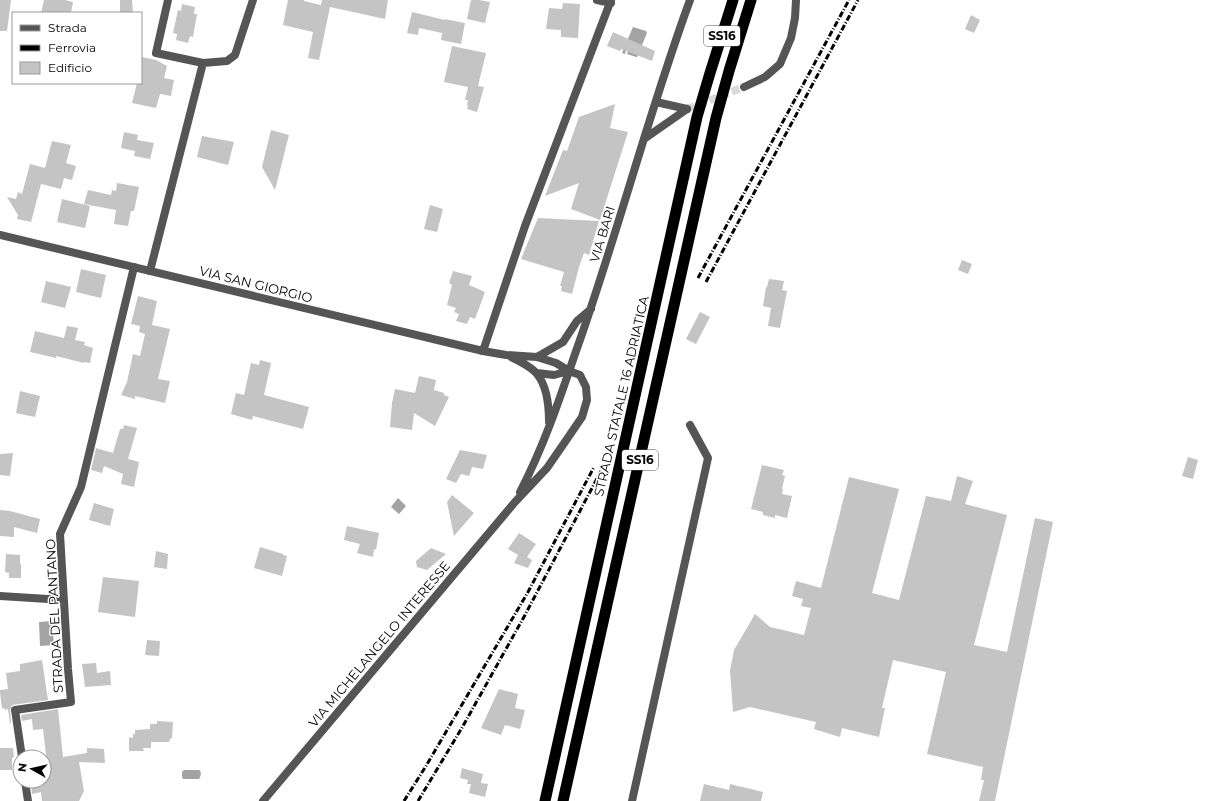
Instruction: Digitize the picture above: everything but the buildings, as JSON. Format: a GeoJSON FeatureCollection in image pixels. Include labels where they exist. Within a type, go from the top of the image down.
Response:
{"type":"FeatureCollection","features":[{"type":"Feature","properties":{"kind":"highway","name":"STRADA STATALE 16 ADRIATICA"},"geometry":{"type":"LineString","coordinates":[[545,800],[697,117],[733,0]]}},
{"type":"Feature","properties":{"kind":"highway","name":"SS16"},"geometry":{"type":"LineString","coordinates":[[563,801],[716,118],[751,0]]}},
{"type":"Feature","properties":{"kind":"street"},"geometry":{"type":"LineString","coordinates":[[168,0],[156,53],[203,63],[227,61],[235,55],[253,0]]}},
{"type":"Feature","properties":{"kind":"street"},"geometry":{"type":"LineString","coordinates":[[483,351],[525,226],[611,2],[597,0]]}},
{"type":"Feature","properties":{"kind":"street","name":"VIA BARI"},"geometry":{"type":"LineString","coordinates":[[569,371],[592,308],[644,139],[690,0]]}},
{"type":"Feature","properties":{"kind":"street"},"geometry":{"type":"LineString","coordinates":[[744,87],[765,77],[780,64],[791,38],[795,18],[796,0]]}},
{"type":"Feature","properties":{"kind":"street"},"geometry":{"type":"LineString","coordinates":[[150,271],[203,63]]}},
{"type":"Feature","properties":{"kind":"street"},"geometry":{"type":"LineString","coordinates":[[644,139],[687,109],[656,102]]}},
{"type":"Feature","properties":{"kind":"street","name":"VIA SAN GIORGIO"},"geometry":{"type":"LineString","coordinates":[[0,236],[483,351],[506,355],[537,357],[556,363],[569,371]]}},
{"type":"Feature","properties":{"kind":"street","name":"STRADA DEL PANTANO"},"geometry":{"type":"LineString","coordinates":[[21,749],[15,710],[71,702],[60,534],[81,487],[134,267]]}},
{"type":"Feature","properties":{"kind":"street"},"geometry":{"type":"LineString","coordinates":[[537,357],[563,342],[577,321],[592,308]]}},
{"type":"Feature","properties":{"kind":"street","name":"VIA SAN GIORGIO"},"geometry":{"type":"LineString","coordinates":[[506,355],[523,363],[537,373]]}},
{"type":"Feature","properties":{"kind":"street"},"geometry":{"type":"LineString","coordinates":[[537,373],[554,375],[569,371]]}},
{"type":"Feature","properties":{"kind":"street","name":"VIA MICHELANGELO INTERESSE"},"geometry":{"type":"LineString","coordinates":[[262,801],[515,502],[546,468],[567,440],[582,416],[587,400],[586,387],[580,375],[569,371],[550,427],[515,502]]}},
{"type":"Feature","properties":{"kind":"street"},"geometry":{"type":"LineString","coordinates":[[537,373],[544,387],[549,405],[550,427]]}},
{"type":"Feature","properties":{"kind":"street"},"geometry":{"type":"LineString","coordinates":[[632,801],[708,458],[690,425]]}},
{"type":"Feature","properties":{"kind":"street"},"geometry":{"type":"LineString","coordinates":[[0,596],[64,600]]}},
{"type":"Feature","properties":{"kind":"street"},"geometry":{"type":"LineString","coordinates":[[26,789],[28,801]]}},
{"type":"Feature","properties":{"kind":"shaded area"},"geometry":{"type":"Polygon","coordinates":[[[633,27],[646,31],[647,33],[637,57],[627,54],[628,51],[626,50],[625,54],[622,53],[633,27]]]}},
{"type":"Feature","properties":{"kind":"shaded area"},"geometry":{"type":"Polygon","coordinates":[[[398,498],[406,506],[399,514],[391,507],[398,498]]]}},
{"type":"Feature","properties":{"kind":"shaded area"},"geometry":{"type":"Polygon","coordinates":[[[52,621],[54,645],[40,646],[39,622],[52,621]]]}},
{"type":"Feature","properties":{"kind":"shaded area"},"geometry":{"type":"Polygon","coordinates":[[[184,770],[199,770],[201,773],[199,779],[183,779],[182,772],[184,770]]]}},
{"type":"Feature","properties":{"kind":"tunnel"},"geometry":{"type":"LineString","coordinates":[[687,109],[744,87]]}},
{"type":"Feature","properties":{"kind":"railway"},"geometry":{"type":"LineString","coordinates":[[698,278],[849,0]]}},
{"type":"Feature","properties":{"kind":"railway"},"geometry":{"type":"LineString","coordinates":[[706,282],[858,0]]}},
{"type":"Feature","properties":{"kind":"railway"},"geometry":{"type":"LineString","coordinates":[[404,801],[528,592],[594,467]]}},
{"type":"Feature","properties":{"kind":"railway"},"geometry":{"type":"LineString","coordinates":[[418,801],[463,726],[525,615],[601,471]]}}]}
